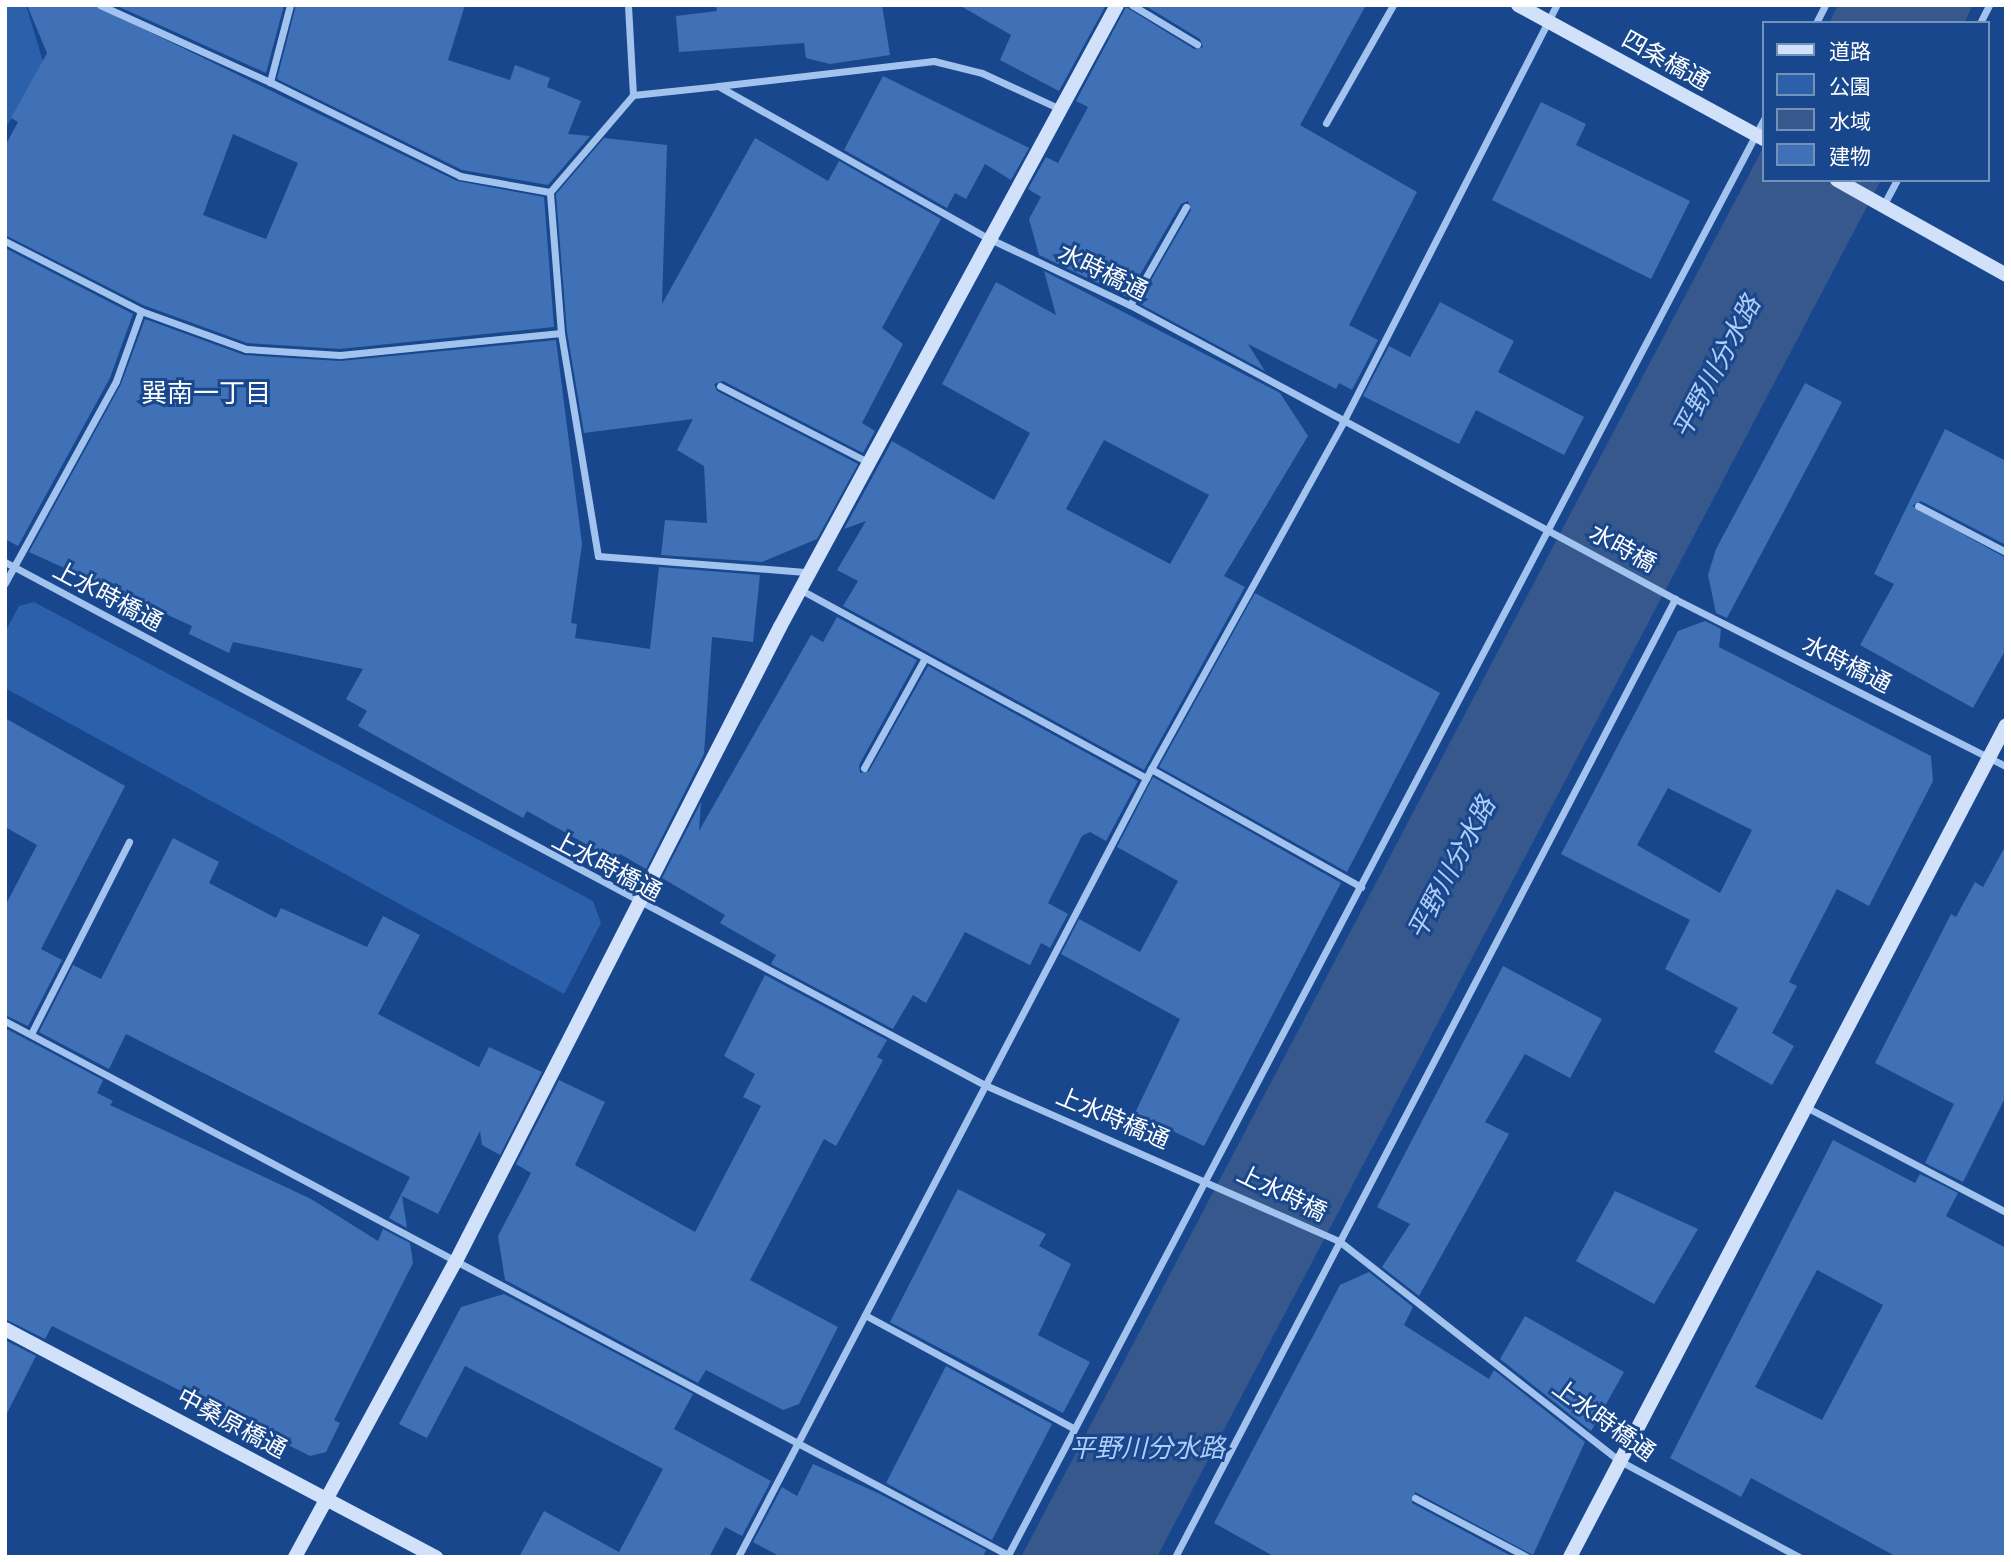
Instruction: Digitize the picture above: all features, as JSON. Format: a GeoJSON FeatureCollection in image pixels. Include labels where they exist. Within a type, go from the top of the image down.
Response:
{"type":"FeatureCollection","features":[{"type":"Feature","properties":{"kind":"street"},"geometry":{"type":"LineString","coordinates":[[100,5],[270,82],[460,176],[550,192]]}},
{"type":"Feature","properties":{"kind":"street"},"geometry":{"type":"LineString","coordinates":[[270,82],[290,5]]}},
{"type":"Feature","properties":{"kind":"street"},"geometry":{"type":"LineString","coordinates":[[628,5],[633,95]]}},
{"type":"Feature","properties":{"kind":"street"},"geometry":{"type":"LineString","coordinates":[[295,1557],[456,1261],[988,238],[1117,5]]}},
{"type":"Feature","properties":{"kind":"street"},"geometry":{"type":"LineString","coordinates":[[1132,5],[1197,44]]}},
{"type":"Feature","properties":{"kind":"street"},"geometry":{"type":"LineString","coordinates":[[1326,123],[1393,5]]}},
{"type":"Feature","properties":{"kind":"street","name":"四条橋通"},"geometry":{"type":"LineString","coordinates":[[1518,5],[1760,137]]}},
{"type":"Feature","properties":{"kind":"street"},"geometry":{"type":"LineString","coordinates":[[738,1557],[1146,778],[1342,424],[1556,5]]}},
{"type":"Feature","properties":{"kind":"street"},"geometry":{"type":"LineString","coordinates":[[1817,21],[1825,5]]}},
{"type":"Feature","properties":{"kind":"street"},"geometry":{"type":"LineString","coordinates":[[1981,21],[1989,5]]}},
{"type":"Feature","properties":{"kind":"street"},"geometry":{"type":"LineString","coordinates":[[813,573],[598,556],[561,333],[550,192],[633,95],[934,61],[982,73],[1058,108]]}},
{"type":"Feature","properties":{"kind":"street","name":"水時橋通"},"geometry":{"type":"LineString","coordinates":[[718,86],[988,238],[1130,306],[1342,424],[1548,529]]}},
{"type":"Feature","properties":{"kind":"street"},"geometry":{"type":"LineString","coordinates":[[5,1021],[799,1441],[1008,1556],[1204,1177],[1361,887],[1548,529],[1760,137]]}},
{"type":"Feature","properties":{"kind":"street"},"geometry":{"type":"LineString","coordinates":[[1841,182],[2006,275]]}},
{"type":"Feature","properties":{"kind":"street"},"geometry":{"type":"LineString","coordinates":[[1883,206],[1896,182]]}},
{"type":"Feature","properties":{"kind":"street"},"geometry":{"type":"LineString","coordinates":[[1130,306],[1186,207]]}},
{"type":"Feature","properties":{"kind":"street"},"geometry":{"type":"LineString","coordinates":[[5,241],[141,311],[246,349],[327,354],[561,333]]}},
{"type":"Feature","properties":{"kind":"street"},"geometry":{"type":"LineString","coordinates":[[5,583],[116,381],[141,311]]}},
{"type":"Feature","properties":{"kind":"street"},"geometry":{"type":"LineString","coordinates":[[720,386],[871,463]]}},
{"type":"Feature","properties":{"kind":"street"},"geometry":{"type":"LineString","coordinates":[[1918,506],[2006,552]]}},
{"type":"Feature","properties":{"kind":"street","name":"水時橋"},"geometry":{"type":"LineString","coordinates":[[1548,529],[1673,598]]}},
{"type":"Feature","properties":{"kind":"street","name":"上水時橋通"},"geometry":{"type":"LineString","coordinates":[[5,562],[640,906],[985,1085],[1212,1181]]}},
{"type":"Feature","properties":{"kind":"street"},"geometry":{"type":"LineString","coordinates":[[803,591],[1146,778]]}},
{"type":"Feature","properties":{"kind":"street"},"geometry":{"type":"LineString","coordinates":[[1175,1557],[1337,1240],[1673,598]]}},
{"type":"Feature","properties":{"kind":"street","name":"水時橋通"},"geometry":{"type":"LineString","coordinates":[[1673,598],[2006,766]]}},
{"type":"Feature","properties":{"kind":"street"},"geometry":{"type":"LineString","coordinates":[[864,768],[925,658]]}},
{"type":"Feature","properties":{"kind":"street"},"geometry":{"type":"LineString","coordinates":[[1570,1557],[2006,725]]}},
{"type":"Feature","properties":{"kind":"street"},"geometry":{"type":"LineString","coordinates":[[1151,769],[1361,887]]}},
{"type":"Feature","properties":{"kind":"street"},"geometry":{"type":"LineString","coordinates":[[30,1034],[130,842]]}},
{"type":"Feature","properties":{"kind":"street"},"geometry":{"type":"LineString","coordinates":[[1806,1107],[2006,1212]]}},
{"type":"Feature","properties":{"kind":"street","name":"上水時橋"},"geometry":{"type":"LineString","coordinates":[[1212,1181],[1337,1240]]}},
{"type":"Feature","properties":{"kind":"street","name":"上水時橋通"},"geometry":{"type":"LineString","coordinates":[[1337,1240],[1620,1461],[1799,1557]]}},
{"type":"Feature","properties":{"kind":"street"},"geometry":{"type":"LineString","coordinates":[[865,1315],[1073,1428]]}},
{"type":"Feature","properties":{"kind":"street","name":"中桑原橋通"},"geometry":{"type":"LineString","coordinates":[[5,1329],[436,1557]]}},
{"type":"Feature","properties":{"kind":"street"},"geometry":{"type":"LineString","coordinates":[[1415,1499],[1527,1557]]}},
{"type":"Feature","properties":{"kind":"green space"},"geometry":{"type":"Polygon","coordinates":[[[5,5],[26,5],[44,65],[5,129],[5,5]]]}},
{"type":"Feature","properties":{"kind":"green space"},"geometry":{"type":"Polygon","coordinates":[[[34,602],[593,901],[601,923],[564,994],[5,688],[5,632],[19,606],[34,602]]]}},
{"type":"Feature","properties":{"kind":"water"},"geometry":{"type":"Polygon","coordinates":[[[1838,5],[1973,5],[1965,21],[1830,21],[1838,5]]]}},
{"type":"Feature","properties":{"kind":"water","name":"平野川分水路"},"geometry":{"type":"Polygon","coordinates":[[[1762,150],[1762,182],[1880,182],[1157,1557],[1021,1557],[1762,150]]]}},
{"type":"Feature","properties":{"kind":"building"},"geometry":{"type":"Polygon","coordinates":[[[27,5],[94,5],[457,181],[544,197],[554,327],[340,349],[247,343],[143,305],[5,235],[5,146],[18,122],[11,118],[47,53],[27,5]],[[233,134],[203,215],[266,239],[298,163],[233,134]]]}},
{"type":"Feature","properties":{"kind":"building"},"geometry":{"type":"Polygon","coordinates":[[[115,5],[284,5],[266,73],[115,5]]]}},
{"type":"Feature","properties":{"kind":"building"},"geometry":{"type":"Polygon","coordinates":[[[296,5],[465,5],[448,60],[510,80],[515,65],[550,78],[547,87],[581,101],[568,134],[590,136],[548,185],[462,170],[277,79],[296,5]]]}},
{"type":"Feature","properties":{"kind":"building"},"geometry":{"type":"Polygon","coordinates":[[[716,5],[882,5],[890,55],[830,64],[806,58],[804,43],[679,52],[676,16],[717,11],[716,5]]]}},
{"type":"Feature","properties":{"kind":"building"},"geometry":{"type":"Polygon","coordinates":[[[959,5],[1106,5],[1059,91],[1000,60],[1011,35],[959,5]]]}},
{"type":"Feature","properties":{"kind":"building"},"geometry":{"type":"Polygon","coordinates":[[[1144,5],[1366,5],[1300,125],[1417,192],[1349,325],[1378,340],[1352,390],[1339,383],[1336,389],[1248,344],[1265,371],[1138,303],[1191,210],[1188,201],[1181,204],[1127,297],[1039,255],[1029,219],[1041,197],[1028,189],[1046,157],[1058,163],[1088,107],[1076,101],[1126,7],[1194,49],[1203,47],[1200,39],[1144,5]]]}},
{"type":"Feature","properties":{"kind":"building"},"geometry":{"type":"Polygon","coordinates":[[[883,76],[1029,148],[1011,180],[985,164],[966,199],[955,193],[947,208],[844,150],[883,76]]]}},
{"type":"Feature","properties":{"kind":"building"},"geometry":{"type":"Polygon","coordinates":[[[1541,102],[1586,124],[1576,145],[1690,201],[1651,279],[1492,200],[1541,102]]]}},
{"type":"Feature","properties":{"kind":"building"},"geometry":{"type":"Polygon","coordinates":[[[604,138],[667,145],[662,304],[755,138],[828,181],[839,161],[941,219],[882,328],[903,344],[862,423],[875,431],[863,453],[723,381],[714,384],[717,391],[858,464],[817,539],[762,562],[661,555],[665,520],[707,523],[704,466],[677,450],[693,419],[584,433],[567,332],[556,194],[604,138]]]}},
{"type":"Feature","properties":{"kind":"building"},"geometry":{"type":"Polygon","coordinates":[[[5,248],[133,314],[110,378],[18,546],[5,539],[5,248]]]}},
{"type":"Feature","properties":{"kind":"building"},"geometry":{"type":"Polygon","coordinates":[[[1044,271],[1280,393],[1308,436],[1224,576],[1245,587],[1144,770],[843,606],[858,581],[837,570],[866,521],[844,529],[892,441],[994,500],[1030,433],[942,384],[996,282],[1056,315],[1044,271]],[[1104,440],[1066,509],[1170,564],[1209,495],[1104,440]]]}},
{"type":"Feature","properties":{"kind":"building"},"geometry":{"type":"Polygon","coordinates":[[[1440,302],[1514,341],[1498,372],[1584,417],[1564,455],[1476,410],[1459,444],[1363,396],[1389,346],[1410,357],[1440,302]]]}},
{"type":"Feature","properties":{"kind":"building"},"geometry":{"type":"Polygon","coordinates":[[[145,319],[244,355],[340,361],[556,340],[582,544],[571,623],[577,624],[575,638],[650,649],[659,567],[760,575],[753,642],[712,637],[704,754],[646,869],[620,854],[616,861],[527,811],[523,818],[358,726],[367,711],[346,699],[363,669],[233,642],[229,653],[189,634],[192,626],[29,552],[121,384],[145,319]]]}},
{"type":"Feature","properties":{"kind":"building"},"geometry":{"type":"Polygon","coordinates":[[[1805,383],[1842,402],[1727,618],[1716,613],[1708,575],[1716,549],[1805,383]]]}},
{"type":"Feature","properties":{"kind":"building"},"geometry":{"type":"Polygon","coordinates":[[[1945,429],[2006,461],[2006,545],[1921,501],[1912,506],[2006,558],[2006,649],[1973,708],[1860,645],[1894,584],[1874,574],[1945,429]]]}},
{"type":"Feature","properties":{"kind":"building"},"geometry":{"type":"Polygon","coordinates":[[[1255,593],[1440,693],[1347,872],[1159,767],[1255,593]]]}},
{"type":"Feature","properties":{"kind":"building"},"geometry":{"type":"Polygon","coordinates":[[[837,617],[917,660],[859,765],[860,773],[869,771],[928,666],[1138,781],[1106,841],[1090,832],[1082,836],[1048,903],[1068,914],[1050,948],[1041,943],[1030,965],[965,932],[926,1003],[913,995],[893,1029],[771,964],[776,955],[720,923],[725,915],[662,878],[701,802],[699,831],[811,635],[823,642],[837,617]]]}},
{"type":"Feature","properties":{"kind":"building"},"geometry":{"type":"Polygon","coordinates":[[[1705,621],[1721,629],[1719,647],[1931,756],[1933,781],[1869,906],[1837,889],[1789,982],[1797,986],[1772,1033],[1794,1046],[1772,1085],[1714,1052],[1738,1008],[1665,969],[1690,920],[1561,854],[1678,631],[1705,621]],[[1668,788],[1637,845],[1720,893],[1752,830],[1668,788]]]}},
{"type":"Feature","properties":{"kind":"building"},"geometry":{"type":"Polygon","coordinates":[[[5,718],[125,786],[41,949],[62,960],[28,1026],[5,1015],[5,906],[37,845],[5,827],[5,718]]]}},
{"type":"Feature","properties":{"kind":"building"},"geometry":{"type":"Polygon","coordinates":[[[1153,777],[1341,883],[1204,1146],[1135,1113],[1180,1019],[1061,954],[1079,919],[1140,952],[1178,881],[1117,847],[1153,777]]]}},
{"type":"Feature","properties":{"kind":"building"},"geometry":{"type":"Polygon","coordinates":[[[173,838],[219,862],[209,883],[276,918],[281,908],[367,947],[383,916],[420,935],[378,1014],[479,1067],[489,1047],[542,1072],[500,1155],[482,1145],[480,1131],[438,1214],[402,1196],[407,1228],[389,1218],[410,1177],[126,1034],[109,1069],[39,1032],[73,965],[101,979],[173,838]]]}},
{"type":"Feature","properties":{"kind":"building"},"geometry":{"type":"Polygon","coordinates":[[[2006,845],[2006,1096],[1963,1182],[1925,1163],[1954,1104],[1875,1063],[1951,914],[1956,917],[1975,882],[1983,887],[2006,845]]]}},
{"type":"Feature","properties":{"kind":"building"},"geometry":{"type":"Polygon","coordinates":[[[1503,966],[1602,1019],[1570,1078],[1525,1054],[1485,1122],[1509,1134],[1419,1296],[1382,1267],[1410,1224],[1377,1207],[1503,966]]]}},
{"type":"Feature","properties":{"kind":"building"},"geometry":{"type":"Polygon","coordinates":[[[765,975],[887,1040],[877,1057],[883,1060],[836,1146],[824,1139],[750,1280],[838,1327],[799,1404],[783,1410],[706,1370],[698,1383],[505,1280],[498,1236],[531,1173],[516,1164],[559,1080],[605,1102],[575,1165],[695,1232],[761,1106],[743,1097],[755,1074],[724,1056],[765,975]]]}},
{"type":"Feature","properties":{"kind":"building"},"geometry":{"type":"Polygon","coordinates":[[[5,1028],[103,1080],[97,1093],[113,1101],[110,1105],[311,1199],[378,1241],[383,1229],[410,1243],[413,1263],[334,1420],[340,1423],[326,1452],[310,1456],[52,1326],[45,1339],[5,1319],[5,1028]]]}},
{"type":"Feature","properties":{"kind":"building"},"geometry":{"type":"Polygon","coordinates":[[[1833,1140],[1915,1183],[1920,1174],[1958,1193],[1946,1216],[2006,1248],[2006,1557],[1897,1557],[1751,1478],[1741,1497],[1670,1458],[1833,1140]],[[1817,1270],[1755,1387],[1822,1420],[1883,1305],[1817,1270]]]}},
{"type":"Feature","properties":{"kind":"building"},"geometry":{"type":"Polygon","coordinates":[[[958,1189],[1046,1234],[1039,1246],[1071,1264],[1038,1335],[1090,1362],[1063,1413],[890,1322],[958,1189]]]}},
{"type":"Feature","properties":{"kind":"building"},"geometry":{"type":"Polygon","coordinates":[[[1615,1191],[1698,1229],[1654,1304],[1576,1261],[1615,1191]]]}},
{"type":"Feature","properties":{"kind":"building"},"geometry":{"type":"Polygon","coordinates":[[[1369,1272],[1413,1307],[1404,1325],[1489,1379],[1494,1370],[1585,1442],[1533,1555],[1415,1492],[1412,1503],[1513,1557],[1275,1557],[1214,1523],[1340,1285],[1369,1272]]]}},
{"type":"Feature","properties":{"kind":"building"},"geometry":{"type":"Polygon","coordinates":[[[504,1294],[693,1394],[674,1429],[771,1481],[742,1536],[725,1527],[709,1557],[519,1557],[544,1511],[619,1552],[663,1469],[465,1366],[427,1438],[399,1424],[461,1307],[504,1294]]]}},
{"type":"Feature","properties":{"kind":"building"},"geometry":{"type":"Polygon","coordinates":[[[1525,1316],[1624,1372],[1591,1431],[1500,1359],[1525,1316]]]}},
{"type":"Feature","properties":{"kind":"building"},"geometry":{"type":"Polygon","coordinates":[[[5,1340],[36,1356],[5,1417],[5,1340]]]}},
{"type":"Feature","properties":{"kind":"building"},"geometry":{"type":"Polygon","coordinates":[[[946,1366],[1052,1424],[992,1540],[886,1483],[946,1366]]]}},
{"type":"Feature","properties":{"kind":"building"},"geometry":{"type":"Polygon","coordinates":[[[813,1464],[880,1494],[986,1550],[983,1557],[781,1557],[753,1542],[782,1487],[797,1496],[813,1464]]]}},
{"type":"Feature","properties":{"kind":"district","name":"巽南一丁目"},"geometry":{"type":"Point","coordinates":[206,393]}}]}
